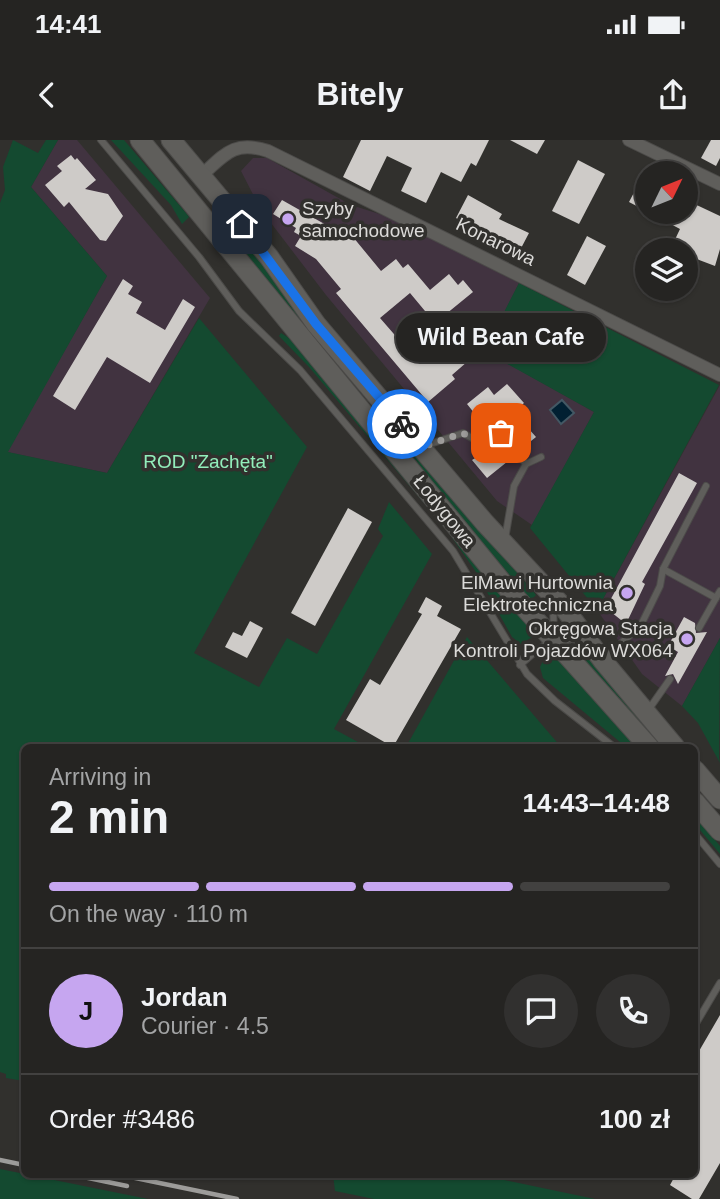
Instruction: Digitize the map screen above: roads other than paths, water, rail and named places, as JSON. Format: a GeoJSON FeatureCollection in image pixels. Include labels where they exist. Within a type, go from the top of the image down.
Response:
{"type":"FeatureCollection","features":[{"type":"Feature","properties":{"kind":"main road","name":"Łodygowa"},"geometry":{"type":"LineString","coordinates":[[171,140],[269,257],[316,324],[504,545],[548,590],[673,744]]}},
{"type":"Feature","properties":{"kind":"main road","name":"Łodygowa"},"geometry":{"type":"LineString","coordinates":[[146,148],[553,640],[646,744]]}},
{"type":"Feature","properties":{"kind":"main road"},"geometry":{"type":"LineString","coordinates":[[146,148],[186,176],[201,176]]}},
{"type":"Feature","properties":{"kind":"main road"},"geometry":{"type":"LineString","coordinates":[[698,773],[720,799]]}},
{"type":"Feature","properties":{"kind":"main road"},"geometry":{"type":"LineString","coordinates":[[698,805],[720,831]]}},
{"type":"Feature","properties":{"kind":"street"},"geometry":{"type":"LineString","coordinates":[[629,140],[720,184]]}},
{"type":"Feature","properties":{"kind":"street"},"geometry":{"type":"LineString","coordinates":[[201,176],[235,148],[256,143]]}},
{"type":"Feature","properties":{"kind":"street","name":"Konarowa"},"geometry":{"type":"LineString","coordinates":[[256,143],[720,375]]}},
{"type":"Feature","properties":{"kind":"lane"},"geometry":{"type":"LineString","coordinates":[[101,140],[199,257],[239,312],[300,370],[453,551],[520,665],[549,696],[610,744]]}},
{"type":"Feature","properties":{"kind":"lane"},"geometry":{"type":"LineString","coordinates":[[422,447],[463,433],[486,446],[501,433],[503,435]]}},
{"type":"Feature","properties":{"kind":"lane"},"geometry":{"type":"LineString","coordinates":[[517,453],[526,464]]}},
{"type":"Feature","properties":{"kind":"lane"},"geometry":{"type":"LineString","coordinates":[[504,545],[513,486],[526,464],[541,457]]}},
{"type":"Feature","properties":{"kind":"lane"},"geometry":{"type":"LineString","coordinates":[[520,665],[553,640],[569,638],[598,654],[641,625],[660,586],[663,569],[706,486]]}},
{"type":"Feature","properties":{"kind":"lane"},"geometry":{"type":"LineString","coordinates":[[663,569],[718,594],[699,628]]}},
{"type":"Feature","properties":{"kind":"lane"},"geometry":{"type":"LineString","coordinates":[[548,590],[554,607],[553,640]]}},
{"type":"Feature","properties":{"kind":"lane"},"geometry":{"type":"LineString","coordinates":[[646,712],[670,679]]}},
{"type":"Feature","properties":{"kind":"lane"},"geometry":{"type":"LineString","coordinates":[[698,844],[720,864]]}},
{"type":"Feature","properties":{"kind":"lane"},"geometry":{"type":"LineString","coordinates":[[698,1020],[720,983]]}},
{"type":"Feature","properties":{"kind":"water"},"geometry":{"type":"Polygon","coordinates":[[[562,400],[574,413],[561,424],[550,410],[562,400]]]}},
{"type":"Feature","properties":{"kind":"railway"},"geometry":{"type":"LineString","coordinates":[[0,1160],[21,1164]]}},
{"type":"Feature","properties":{"kind":"railway"},"geometry":{"type":"LineString","coordinates":[[88,1178],[127,1186]]}},
{"type":"Feature","properties":{"kind":"railway"},"geometry":{"type":"LineString","coordinates":[[135,1178],[237,1199]]}},
{"type":"Feature","properties":{"kind":"place","name":"Szyby samochodowe"},"geometry":{"type":"Point","coordinates":[288,219]}},
{"type":"Feature","properties":{"kind":"place","name":"Wild Bean Cafe"},"geometry":{"type":"Point","coordinates":[501,433]}},
{"type":"Feature","properties":{"kind":"place","name":"ElMawi Hurtownia Elektrotechniczna"},"geometry":{"type":"Point","coordinates":[627,593]}},
{"type":"Feature","properties":{"kind":"place","name":"Okręgowa Stacja Kontroli Pojazdów WX064"},"geometry":{"type":"Point","coordinates":[687,639]}},
{"type":"Feature","properties":{"kind":"park label","name":"ROD \"Zachęta\""},"geometry":{"type":"Point","coordinates":[208,461]}}]}
